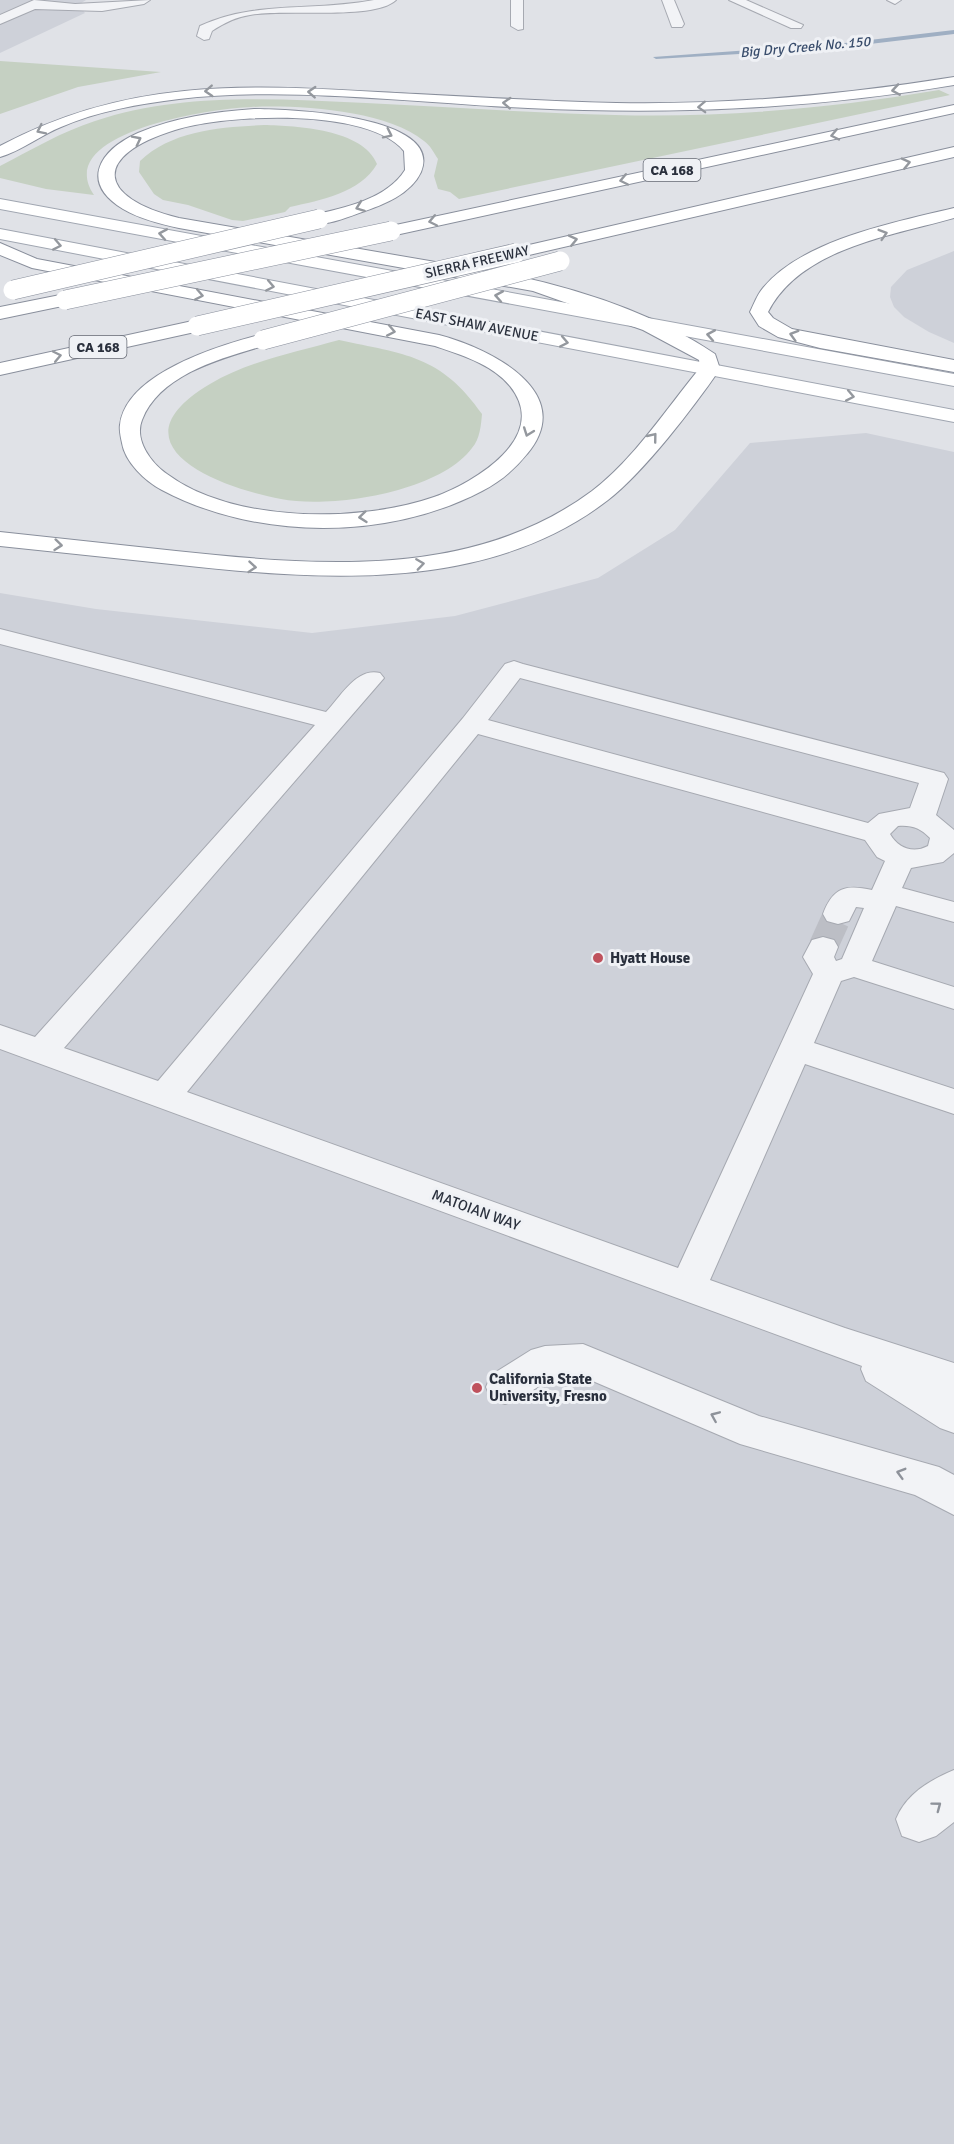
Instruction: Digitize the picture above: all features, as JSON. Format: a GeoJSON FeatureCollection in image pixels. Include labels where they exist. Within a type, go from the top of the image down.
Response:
{"type":"FeatureCollection","features":[{"type":"Feature","properties":{"kind":"main road"},"geometry":{"type":"LineString","coordinates":[[0,152],[50,126],[84,114],[139,100],[191,92],[268,90],[655,108],[798,102],[954,81]]}},
{"type":"Feature","properties":{"kind":"main road","name":"CA 168"},"geometry":{"type":"LineString","coordinates":[[0,313],[954,109]]}},
{"type":"Feature","properties":{"kind":"main road"},"geometry":{"type":"LineString","coordinates":[[0,539],[233,565],[320,571],[401,567],[470,555],[545,529],[599,496],[632,463],[710,369],[708,358],[691,345],[639,322],[538,287],[198,226],[142,212],[123,202],[111,190],[106,170],[109,162],[120,150],[149,134],[189,122],[245,115],[294,114],[353,122],[391,135],[411,150],[414,172],[397,189],[358,209],[319,219],[7,291]]}},
{"type":"Feature","properties":{"kind":"main road","name":"SIERRA FREEWAY"},"geometry":{"type":"LineString","coordinates":[[0,369],[954,152]]}},
{"type":"Feature","properties":{"kind":"main road"},"geometry":{"type":"LineString","coordinates":[[0,248],[32,262],[439,341],[470,350],[501,366],[524,387],[531,401],[532,414],[527,437],[510,461],[476,485],[429,505],[375,515],[300,519],[249,513],[192,497],[159,480],[140,462],[129,433],[137,406],[157,386],[204,358],[263,340],[560,261],[752,213],[822,183]]}},
{"type":"Feature","properties":{"kind":"main road"},"geometry":{"type":"LineString","coordinates":[[0,204],[954,380]]}},
{"type":"Feature","properties":{"kind":"main road"},"geometry":{"type":"LineString","coordinates":[[954,213],[850,244],[807,262],[778,283],[761,303],[759,312],[766,322],[786,333],[820,342],[954,366]]}},
{"type":"Feature","properties":{"kind":"main road","name":"EAST SHAW AVENUE"},"geometry":{"type":"LineString","coordinates":[[0,234],[954,416]]}},
{"type":"Feature","properties":{"kind":"street"},"geometry":{"type":"LineString","coordinates":[[0,20],[39,3],[70,9],[121,5],[144,0]]}},
{"type":"Feature","properties":{"kind":"street"},"geometry":{"type":"LineString","coordinates":[[204,36],[205,29],[209,26],[233,13],[250,9],[367,6],[390,0]]}},
{"type":"Feature","properties":{"kind":"street"},"geometry":{"type":"LineString","coordinates":[[517,0],[518,26]]}},
{"type":"Feature","properties":{"kind":"street"},"geometry":{"type":"LineString","coordinates":[[668,0],[677,24]]}},
{"type":"Feature","properties":{"kind":"street"},"geometry":{"type":"LineString","coordinates":[[735,0],[796,25]]}},
{"type":"Feature","properties":{"kind":"street"},"geometry":{"type":"LineString","coordinates":[[362,20],[358,12],[367,6]]}},
{"type":"Feature","properties":{"kind":"street"},"geometry":{"type":"LineString","coordinates":[[0,636],[332,722]]}},
{"type":"Feature","properties":{"kind":"street"},"geometry":{"type":"LineString","coordinates":[[164,1097],[472,724],[514,669],[934,779],[921,819]]}},
{"type":"Feature","properties":{"kind":"street"},"geometry":{"type":"LineString","coordinates":[[41,1052],[371,678]]}},
{"type":"Feature","properties":{"kind":"street"},"geometry":{"type":"LineString","coordinates":[[472,724],[876,834],[883,847],[901,857],[924,859],[934,856],[949,845],[939,829],[921,819],[909,817],[889,819],[878,828],[876,834]]}},
{"type":"Feature","properties":{"kind":"street"},"geometry":{"type":"LineString","coordinates":[[688,1287],[835,963],[885,898],[901,857]]}},
{"type":"Feature","properties":{"kind":"street"},"geometry":{"type":"LineString","coordinates":[[838,914],[843,901],[855,896],[885,898],[954,912]]}},
{"type":"Feature","properties":{"kind":"street"},"geometry":{"type":"LineString","coordinates":[[835,963],[954,998]]}},
{"type":"Feature","properties":{"kind":"street","name":"MATOIAN WAY"},"geometry":{"type":"LineString","coordinates":[[0,1037],[841,1343],[954,1380]]}},
{"type":"Feature","properties":{"kind":"street"},"geometry":{"type":"LineString","coordinates":[[795,1049],[954,1102]]}},
{"type":"Feature","properties":{"kind":"street"},"geometry":{"type":"LineString","coordinates":[[841,1343],[954,1416]]}},
{"type":"Feature","properties":{"kind":"street"},"geometry":{"type":"LineString","coordinates":[[505,1387],[545,1362],[583,1360],[754,1432],[925,1480],[954,1496]]}},
{"type":"Feature","properties":{"kind":"shaded area"},"geometry":{"type":"Polygon","coordinates":[[[0,0],[86,0],[78,5],[85,13],[0,53],[0,0]]]}},
{"type":"Feature","properties":{"kind":"shaded area"},"geometry":{"type":"Polygon","coordinates":[[[954,251],[954,343],[904,317],[894,307],[890,297],[891,287],[907,270],[954,251]]]}},
{"type":"Feature","properties":{"kind":"shaded area","name":"California State University, Fresno"},"geometry":{"type":"Polygon","coordinates":[[[866,433],[954,452],[954,2144],[0,2144],[0,593],[96,609],[312,633],[455,616],[598,578],[675,530],[750,443],[866,433]]]}},
{"type":"Feature","properties":{"kind":"green space"},"geometry":{"type":"Polygon","coordinates":[[[0,61],[161,72],[78,87],[0,114],[0,61]]]}},
{"type":"Feature","properties":{"kind":"green space"},"geometry":{"type":"Polygon","coordinates":[[[939,90],[950,95],[459,199],[450,192],[438,189],[434,176],[438,159],[426,143],[407,131],[365,116],[293,107],[232,108],[205,112],[142,128],[115,140],[95,155],[87,173],[94,195],[46,189],[0,178],[0,166],[70,130],[95,121],[161,105],[264,99],[656,116],[818,107],[939,90]]]}},
{"type":"Feature","properties":{"kind":"green space"},"geometry":{"type":"Polygon","coordinates":[[[264,125],[311,129],[344,137],[358,143],[369,152],[377,164],[361,182],[339,194],[290,207],[285,212],[243,221],[232,220],[188,205],[163,200],[154,194],[139,172],[140,161],[167,143],[182,137],[215,129],[264,125]]]}},
{"type":"Feature","properties":{"kind":"green space"},"geometry":{"type":"Polygon","coordinates":[[[339,340],[383,349],[420,360],[452,380],[467,394],[482,414],[481,427],[472,448],[457,463],[436,476],[411,486],[355,499],[302,501],[281,499],[230,485],[205,474],[184,460],[171,444],[169,426],[181,406],[210,384],[257,363],[339,340]]]}},
{"type":"Feature","properties":{"kind":"waterway","name":"Big Dry Creek No. 150"},"geometry":{"type":"LineString","coordinates":[[656,57],[836,46],[954,32]]}},
{"type":"Feature","properties":{"kind":"tunnel"},"geometry":{"type":"LineString","coordinates":[[823,947],[838,914]]}},
{"type":"Feature","properties":{"kind":"place","name":"Hyatt House"},"geometry":{"type":"Point","coordinates":[598,958]}},
{"type":"Feature","properties":{"kind":"place","name":"California State University, Fresno"},"geometry":{"type":"Point","coordinates":[477,1388]}}]}
